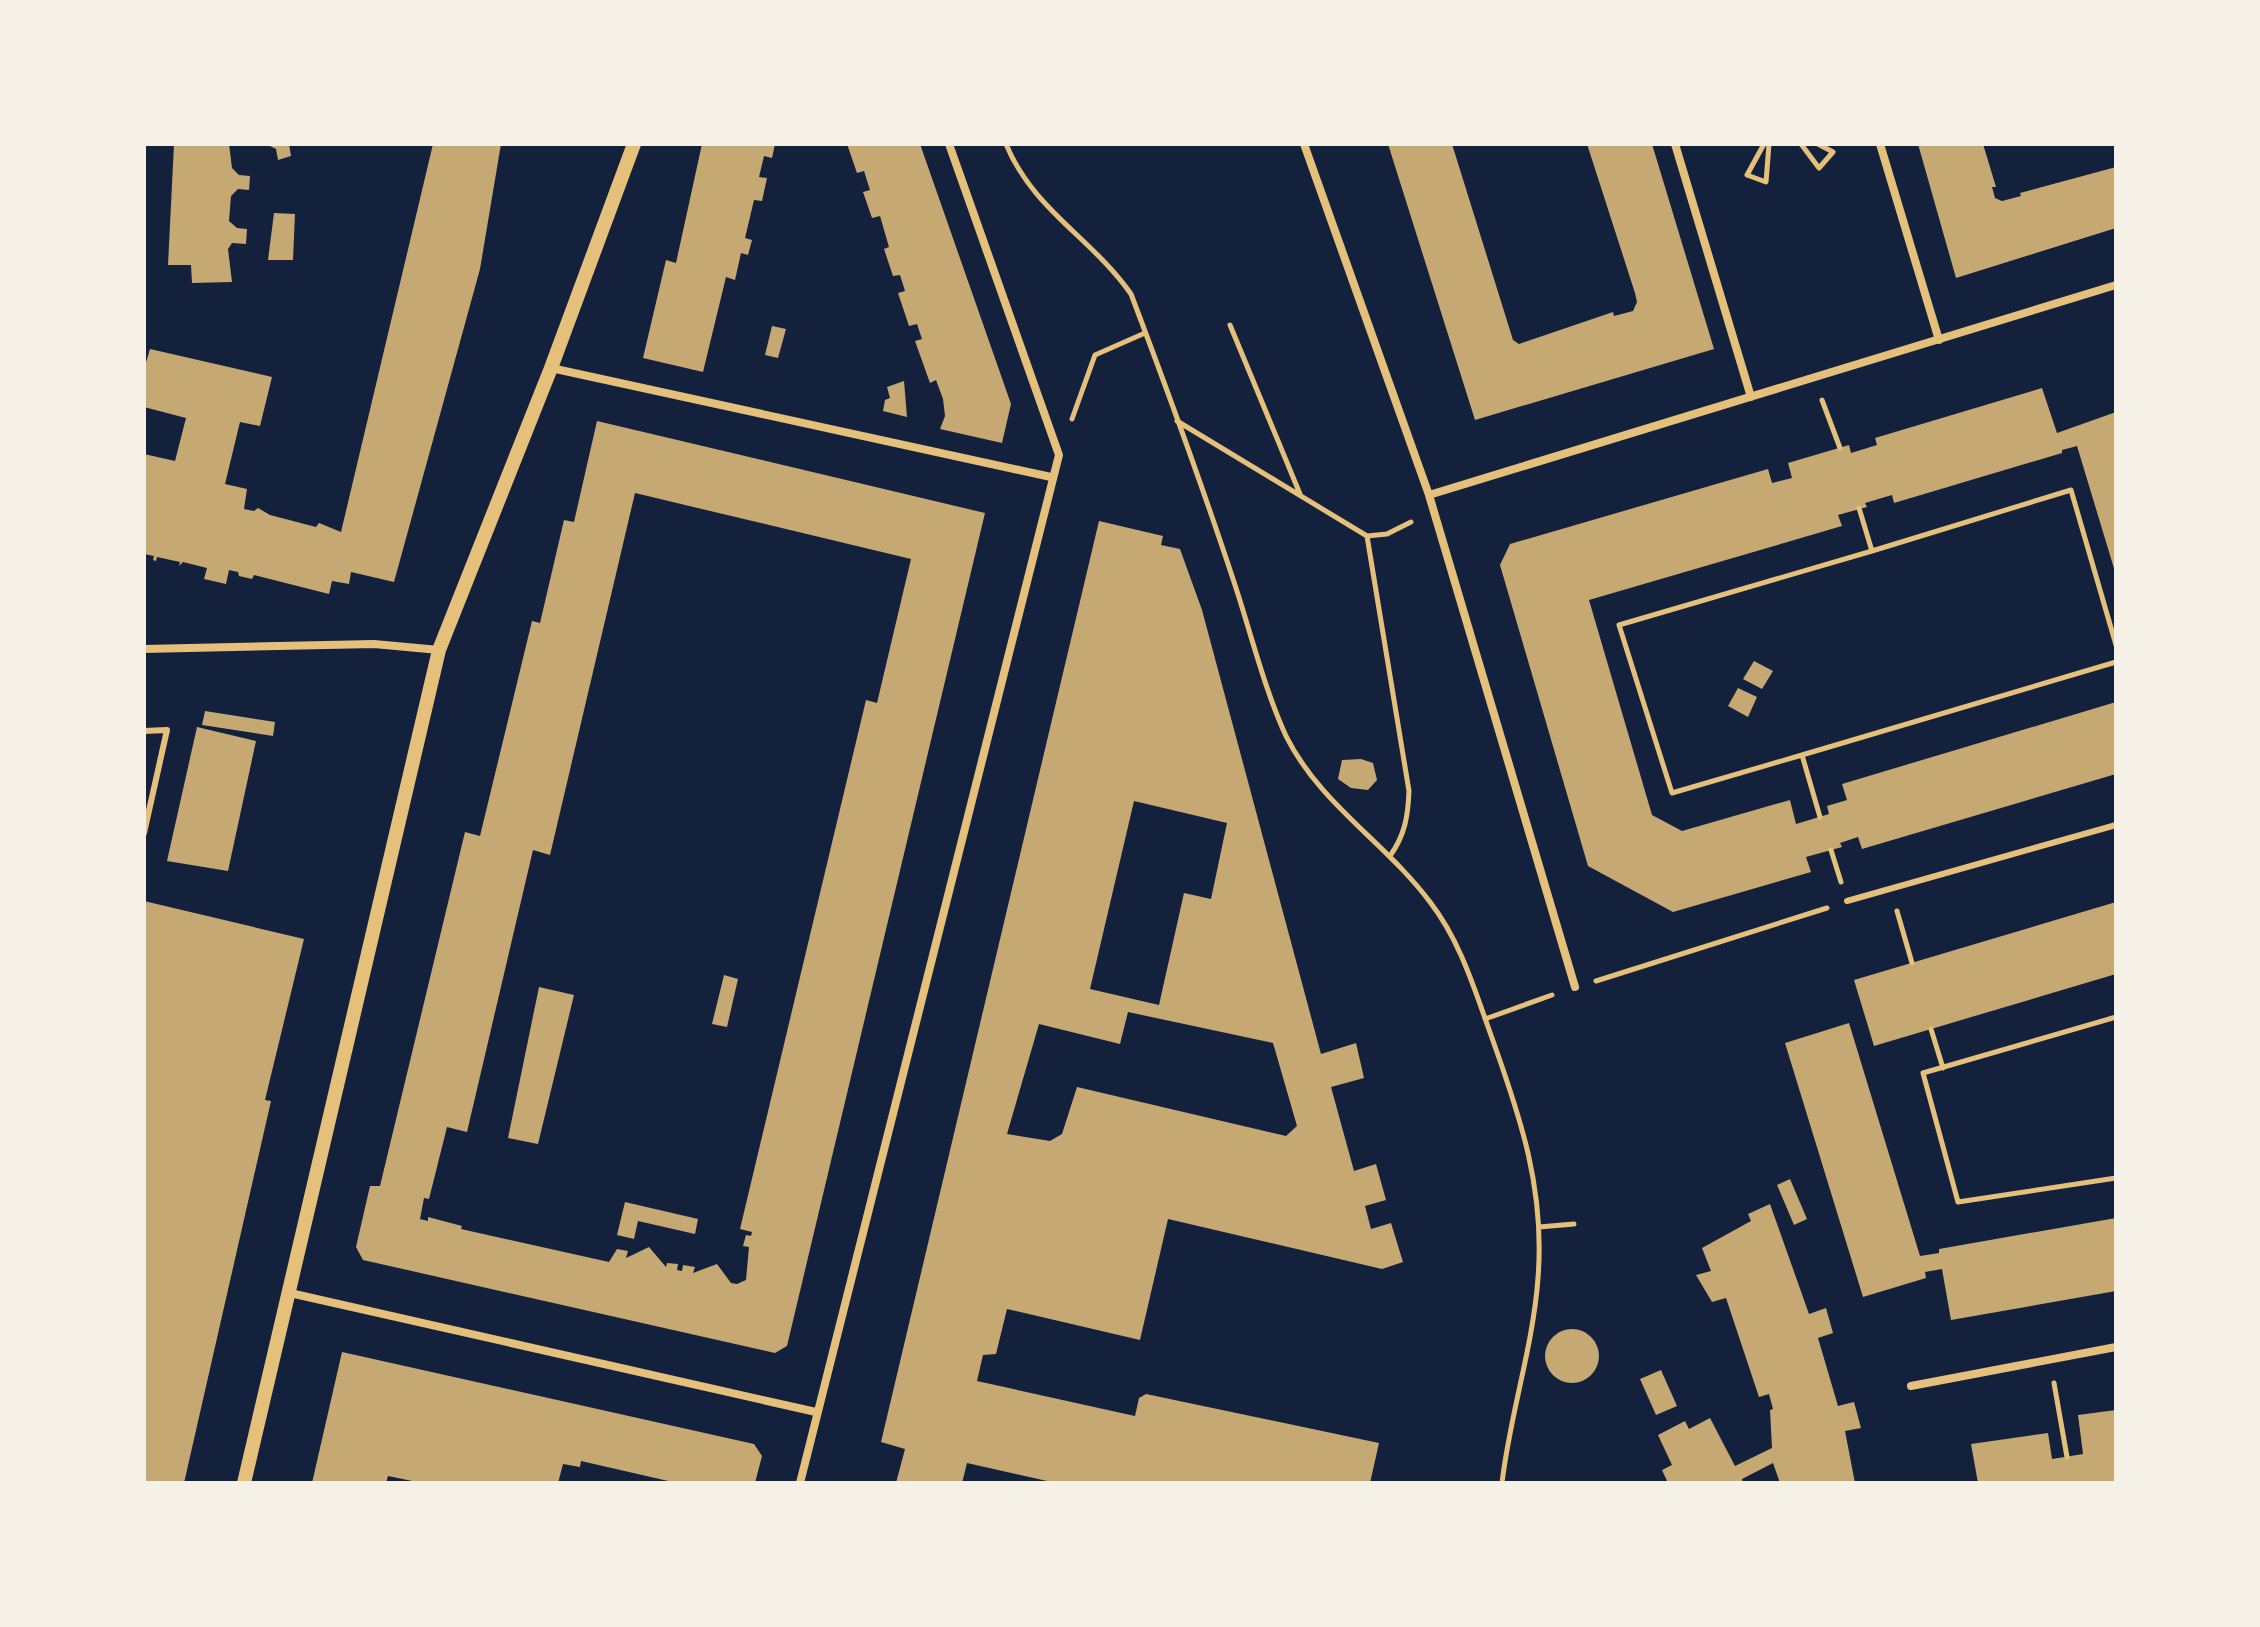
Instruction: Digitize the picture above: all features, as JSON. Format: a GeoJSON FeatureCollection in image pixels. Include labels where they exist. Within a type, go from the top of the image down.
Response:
{"type":"FeatureCollection","features":[{"type":"Feature","properties":{"kind":"street"},"geometry":{"type":"LineString","coordinates":[[244,1483],[439,650],[551,368],[634,144]]}},
{"type":"Feature","properties":{"kind":"street"},"geometry":{"type":"LineString","coordinates":[[800,1483],[1059,455],[949,144]]}},
{"type":"Feature","properties":{"kind":"street"},"geometry":{"type":"LineString","coordinates":[[1304,144],[1429,495],[1575,987]]}},
{"type":"Feature","properties":{"kind":"street"},"geometry":{"type":"LineString","coordinates":[[1675,144],[1751,397]]}},
{"type":"Feature","properties":{"kind":"street"},"geometry":{"type":"LineString","coordinates":[[1880,144],[1939,340]]}},
{"type":"Feature","properties":{"kind":"street"},"geometry":{"type":"LineString","coordinates":[[1429,495],[2116,285]]}},
{"type":"Feature","properties":{"kind":"street"},"geometry":{"type":"LineString","coordinates":[[551,368],[1051,477]]}},
{"type":"Feature","properties":{"kind":"street"},"geometry":{"type":"LineString","coordinates":[[144,649],[374,644],[439,650]]}},
{"type":"Feature","properties":{"kind":"street"},"geometry":{"type":"LineString","coordinates":[[290,1293],[816,1412]]}},
{"type":"Feature","properties":{"kind":"street"},"geometry":{"type":"LineString","coordinates":[[1911,1386],[2116,1347]]}},
{"type":"Feature","properties":{"kind":"lane"},"geometry":{"type":"LineString","coordinates":[[144,731],[167,730],[144,833]]}},
{"type":"Feature","properties":{"kind":"lane"},"geometry":{"type":"LineString","coordinates":[[1847,901],[2116,825]]}},
{"type":"Feature","properties":{"kind":"path"},"geometry":{"type":"LineString","coordinates":[[1006,144],[1028,185],[1052,214],[1113,269],[1131,294],[1286,736],[1319,787],[1390,856],[1431,902],[1458,945],[1525,1130],[1535,1179],[1539,1227],[1538,1279],[1502,1483]]}},
{"type":"Feature","properties":{"kind":"path"},"geometry":{"type":"LineString","coordinates":[[1766,144],[1766,182],[1747,175],[1766,144]]}},
{"type":"Feature","properties":{"kind":"path"},"geometry":{"type":"LineString","coordinates":[[1801,144],[1819,168],[1833,152],[1818,144]]}},
{"type":"Feature","properties":{"kind":"path"},"geometry":{"type":"LineString","coordinates":[[1230,325],[1300,494]]}},
{"type":"Feature","properties":{"kind":"path"},"geometry":{"type":"LineString","coordinates":[[1059,455],[1095,355],[1145,333]]}},
{"type":"Feature","properties":{"kind":"path"},"geometry":{"type":"LineString","coordinates":[[1814,377],[1840,448]]}},
{"type":"Feature","properties":{"kind":"path"},"geometry":{"type":"LineString","coordinates":[[1177,421],[1367,536],[1387,534],[1409,524],[1429,495]]}},
{"type":"Feature","properties":{"kind":"path"},"geometry":{"type":"LineString","coordinates":[[2116,645],[2071,490],[1619,625],[1672,793],[2116,662]]}},
{"type":"Feature","properties":{"kind":"path"},"geometry":{"type":"LineString","coordinates":[[1859,508],[1872,551]]}},
{"type":"Feature","properties":{"kind":"path"},"geometry":{"type":"LineString","coordinates":[[1367,536],[1409,791],[1408,819],[1400,842],[1390,856]]}},
{"type":"Feature","properties":{"kind":"path"},"geometry":{"type":"LineString","coordinates":[[1802,755],[1820,817]]}},
{"type":"Feature","properties":{"kind":"path"},"geometry":{"type":"LineString","coordinates":[[1485,1019],[1575,987],[1847,901],[1831,850]]}},
{"type":"Feature","properties":{"kind":"path"},"geometry":{"type":"LineString","coordinates":[[1890,887],[1912,963]]}},
{"type":"Feature","properties":{"kind":"path"},"geometry":{"type":"LineString","coordinates":[[2116,1017],[1923,1073],[1958,1202],[2116,1178]]}},
{"type":"Feature","properties":{"kind":"path"},"geometry":{"type":"LineString","coordinates":[[1931,1029],[1943,1068]]}},
{"type":"Feature","properties":{"kind":"path"},"geometry":{"type":"LineString","coordinates":[[1539,1227],[1574,1224]]}},
{"type":"Feature","properties":{"kind":"path"},"geometry":{"type":"LineString","coordinates":[[2050,1359],[2067,1457]]}},
{"type":"Feature","properties":{"kind":"building"},"geometry":{"type":"Polygon","coordinates":[[[174,144],[229,144],[232,168],[239,175],[250,176],[249,190],[238,189],[231,196],[229,221],[237,228],[247,229],[246,244],[232,243],[228,249],[232,282],[192,283],[191,265],[168,265],[174,144]]]}},
{"type":"Feature","properties":{"kind":"building"},"geometry":{"type":"Polygon","coordinates":[[[266,144],[289,144],[291,156],[278,160],[276,149],[266,144]]]}},
{"type":"Feature","properties":{"kind":"building"},"geometry":{"type":"Polygon","coordinates":[[[433,144],[501,144],[480,269],[394,582],[351,572],[349,584],[332,581],[329,594],[254,575],[252,579],[239,576],[238,572],[229,570],[226,584],[204,579],[207,568],[183,562],[179,566],[180,562],[157,557],[156,561],[153,560],[154,556],[144,554],[144,454],[175,461],[186,418],[144,407],[144,369],[150,349],[272,377],[260,426],[240,422],[225,484],[247,489],[244,509],[254,511],[258,508],[270,515],[316,527],[319,523],[341,532],[433,144]]]}},
{"type":"Feature","properties":{"kind":"building"},"geometry":{"type":"Polygon","coordinates":[[[702,144],[775,144],[772,158],[764,156],[759,177],[767,178],[762,201],[754,200],[745,238],[752,240],[748,255],[741,253],[735,280],[726,277],[703,372],[643,358],[666,260],[676,263],[702,144]]]}},
{"type":"Feature","properties":{"kind":"building"},"geometry":{"type":"Polygon","coordinates":[[[847,144],[920,144],[1011,404],[1002,443],[940,429],[945,416],[943,399],[936,380],[930,383],[915,341],[922,339],[917,324],[909,326],[898,293],[905,291],[900,275],[893,276],[884,249],[889,247],[880,216],[872,218],[863,192],[870,190],[864,171],[857,173],[847,144]]]}},
{"type":"Feature","properties":{"kind":"building"},"geometry":{"type":"Polygon","coordinates":[[[1388,144],[1452,144],[1513,340],[1519,344],[1613,312],[1614,316],[1633,311],[1637,302],[1635,293],[1587,144],[1652,144],[1714,349],[1475,420],[1388,144]]]}},
{"type":"Feature","properties":{"kind":"building"},"geometry":{"type":"Polygon","coordinates":[[[1918,144],[1983,144],[1996,187],[1992,187],[1995,198],[2002,201],[2021,196],[2020,193],[2116,167],[2116,228],[1956,278],[1918,144]]]}},
{"type":"Feature","properties":{"kind":"building"},"geometry":{"type":"Polygon","coordinates":[[[274,213],[295,214],[293,260],[268,260],[274,213]]]}},
{"type":"Feature","properties":{"kind":"building"},"geometry":{"type":"Polygon","coordinates":[[[772,326],[786,329],[778,358],[765,355],[772,326]]]}},
{"type":"Feature","properties":{"kind":"building"},"geometry":{"type":"Polygon","coordinates":[[[904,381],[907,417],[883,411],[885,400],[890,398],[887,387],[904,381]]]}},
{"type":"Feature","properties":{"kind":"building"},"geometry":{"type":"Polygon","coordinates":[[[2042,388],[2057,433],[2116,412],[2116,575],[2077,446],[1894,503],[1892,495],[1865,503],[1867,507],[1838,515],[1842,526],[1589,600],[1652,815],[1682,831],[1790,800],[1796,824],[1829,814],[1827,806],[1847,800],[1842,784],[2116,702],[2116,774],[1862,849],[1858,837],[1840,843],[1842,847],[1806,857],[1811,872],[1673,912],[1588,866],[1500,565],[1510,544],[1768,469],[1772,483],[1792,478],[1788,463],[1849,445],[1851,453],[1877,445],[1875,438],[2042,388]]]}},
{"type":"Feature","properties":{"kind":"building"},"geometry":{"type":"Polygon","coordinates":[[[597,421],[985,513],[787,1346],[775,1353],[363,1260],[356,1247],[370,1186],[380,1186],[465,832],[480,836],[532,621],[540,623],[564,520],[574,522],[597,421]],[[635,493],[550,855],[533,850],[467,1132],[447,1127],[429,1199],[424,1198],[420,1219],[428,1221],[428,1217],[462,1226],[461,1229],[609,1262],[617,1249],[628,1251],[626,1258],[649,1247],[666,1267],[667,1263],[678,1264],[677,1270],[682,1271],[683,1265],[695,1267],[693,1273],[717,1264],[731,1283],[746,1280],[749,1247],[743,1246],[746,1235],[751,1236],[752,1232],[740,1229],[866,700],[877,703],[911,559],[635,493]]]}},
{"type":"Feature","properties":{"kind":"building"},"geometry":{"type":"Polygon","coordinates":[[[1099,521],[1163,536],[1161,545],[1180,549],[1202,610],[1321,1054],[1356,1043],[1364,1078],[1331,1087],[1354,1171],[1376,1164],[1386,1200],[1365,1206],[1371,1229],[1391,1223],[1403,1262],[1382,1269],[1168,1219],[1140,1340],[1007,1309],[996,1354],[983,1355],[977,1381],[1135,1416],[1139,1398],[1146,1394],[1379,1443],[1370,1483],[1056,1483],[967,1463],[962,1483],[896,1483],[905,1449],[881,1442],[1099,521]],[[1134,801],[1090,989],[1159,1005],[1184,893],[1211,899],[1227,823],[1134,801]],[[1128,1012],[1120,1044],[1039,1024],[1007,1134],[1050,1141],[1062,1134],[1077,1087],[1286,1136],[1297,1126],[1273,1043],[1128,1012]]]}},
{"type":"Feature","properties":{"kind":"building"},"geometry":{"type":"Polygon","coordinates":[[[1754,661],[1773,671],[1762,689],[1743,679],[1754,661]]]}},
{"type":"Feature","properties":{"kind":"building"},"geometry":{"type":"Polygon","coordinates":[[[1738,688],[1757,697],[1748,717],[1728,706],[1738,688]]]}},
{"type":"Feature","properties":{"kind":"building"},"geometry":{"type":"Polygon","coordinates":[[[205,711],[275,722],[273,736],[202,725],[205,711]]]}},
{"type":"Feature","properties":{"kind":"building"},"geometry":{"type":"Polygon","coordinates":[[[197,727],[256,741],[228,871],[167,861],[197,727]]]}},
{"type":"Feature","properties":{"kind":"building"},"geometry":{"type":"Polygon","coordinates":[[[1361,759],[1373,763],[1377,780],[1368,790],[1351,788],[1338,779],[1342,760],[1361,759]]]}},
{"type":"Feature","properties":{"kind":"building"},"geometry":{"type":"Polygon","coordinates":[[[144,901],[304,939],[265,1100],[271,1101],[184,1483],[144,1483],[144,901]]]}},
{"type":"Feature","properties":{"kind":"building"},"geometry":{"type":"Polygon","coordinates":[[[2116,902],[2116,974],[1874,1046],[1854,980],[2116,902]]]}},
{"type":"Feature","properties":{"kind":"building"},"geometry":{"type":"Polygon","coordinates":[[[724,975],[738,979],[727,1027],[712,1024],[724,975]]]}},
{"type":"Feature","properties":{"kind":"building"},"geometry":{"type":"Polygon","coordinates":[[[539,987],[574,995],[538,1144],[508,1138],[539,987]]]}},
{"type":"Feature","properties":{"kind":"building"},"geometry":{"type":"Polygon","coordinates":[[[1849,1023],[1920,1256],[1939,1253],[1939,1249],[2116,1218],[2116,1291],[1951,1320],[1942,1269],[1925,1272],[1926,1278],[1863,1297],[1785,1043],[1849,1023]]]}},
{"type":"Feature","properties":{"kind":"building"},"geometry":{"type":"Polygon","coordinates":[[[1790,1179],[1807,1219],[1794,1225],[1777,1185],[1790,1179]]]}},
{"type":"Feature","properties":{"kind":"building"},"geometry":{"type":"Polygon","coordinates":[[[625,1202],[698,1219],[695,1234],[638,1221],[634,1239],[617,1235],[625,1202]]]}},
{"type":"Feature","properties":{"kind":"building"},"geometry":{"type":"Polygon","coordinates":[[[1770,1204],[1809,1314],[1826,1308],[1833,1333],[1818,1338],[1838,1406],[1854,1402],[1861,1428],[1845,1431],[1855,1483],[1780,1483],[1773,1463],[1742,1479],[1743,1483],[1668,1483],[1662,1470],[1672,1465],[1658,1435],[1685,1421],[1689,1429],[1710,1418],[1735,1466],[1772,1448],[1770,1410],[1773,1409],[1769,1394],[1759,1397],[1726,1298],[1712,1302],[1696,1275],[1711,1271],[1702,1248],[1751,1221],[1748,1214],[1770,1204]]]}},
{"type":"Feature","properties":{"kind":"building"},"geometry":{"type":"Polygon","coordinates":[[[1572,1329],[1591,1337],[1599,1356],[1591,1375],[1572,1383],[1553,1375],[1545,1356],[1553,1337],[1572,1329]]]}},
{"type":"Feature","properties":{"kind":"building"},"geometry":{"type":"Polygon","coordinates":[[[342,1352],[754,1444],[762,1456],[755,1483],[677,1483],[581,1461],[580,1467],[563,1464],[558,1483],[422,1483],[388,1476],[386,1483],[312,1483],[342,1352]]]}},
{"type":"Feature","properties":{"kind":"building"},"geometry":{"type":"Polygon","coordinates":[[[1661,1370],[1677,1406],[1656,1415],[1640,1379],[1661,1370]]]}},
{"type":"Feature","properties":{"kind":"building"},"geometry":{"type":"Polygon","coordinates":[[[2116,1410],[2116,1481],[1978,1483],[1971,1444],[2048,1433],[2052,1459],[2083,1454],[2078,1415],[2116,1410]]]}}]}
